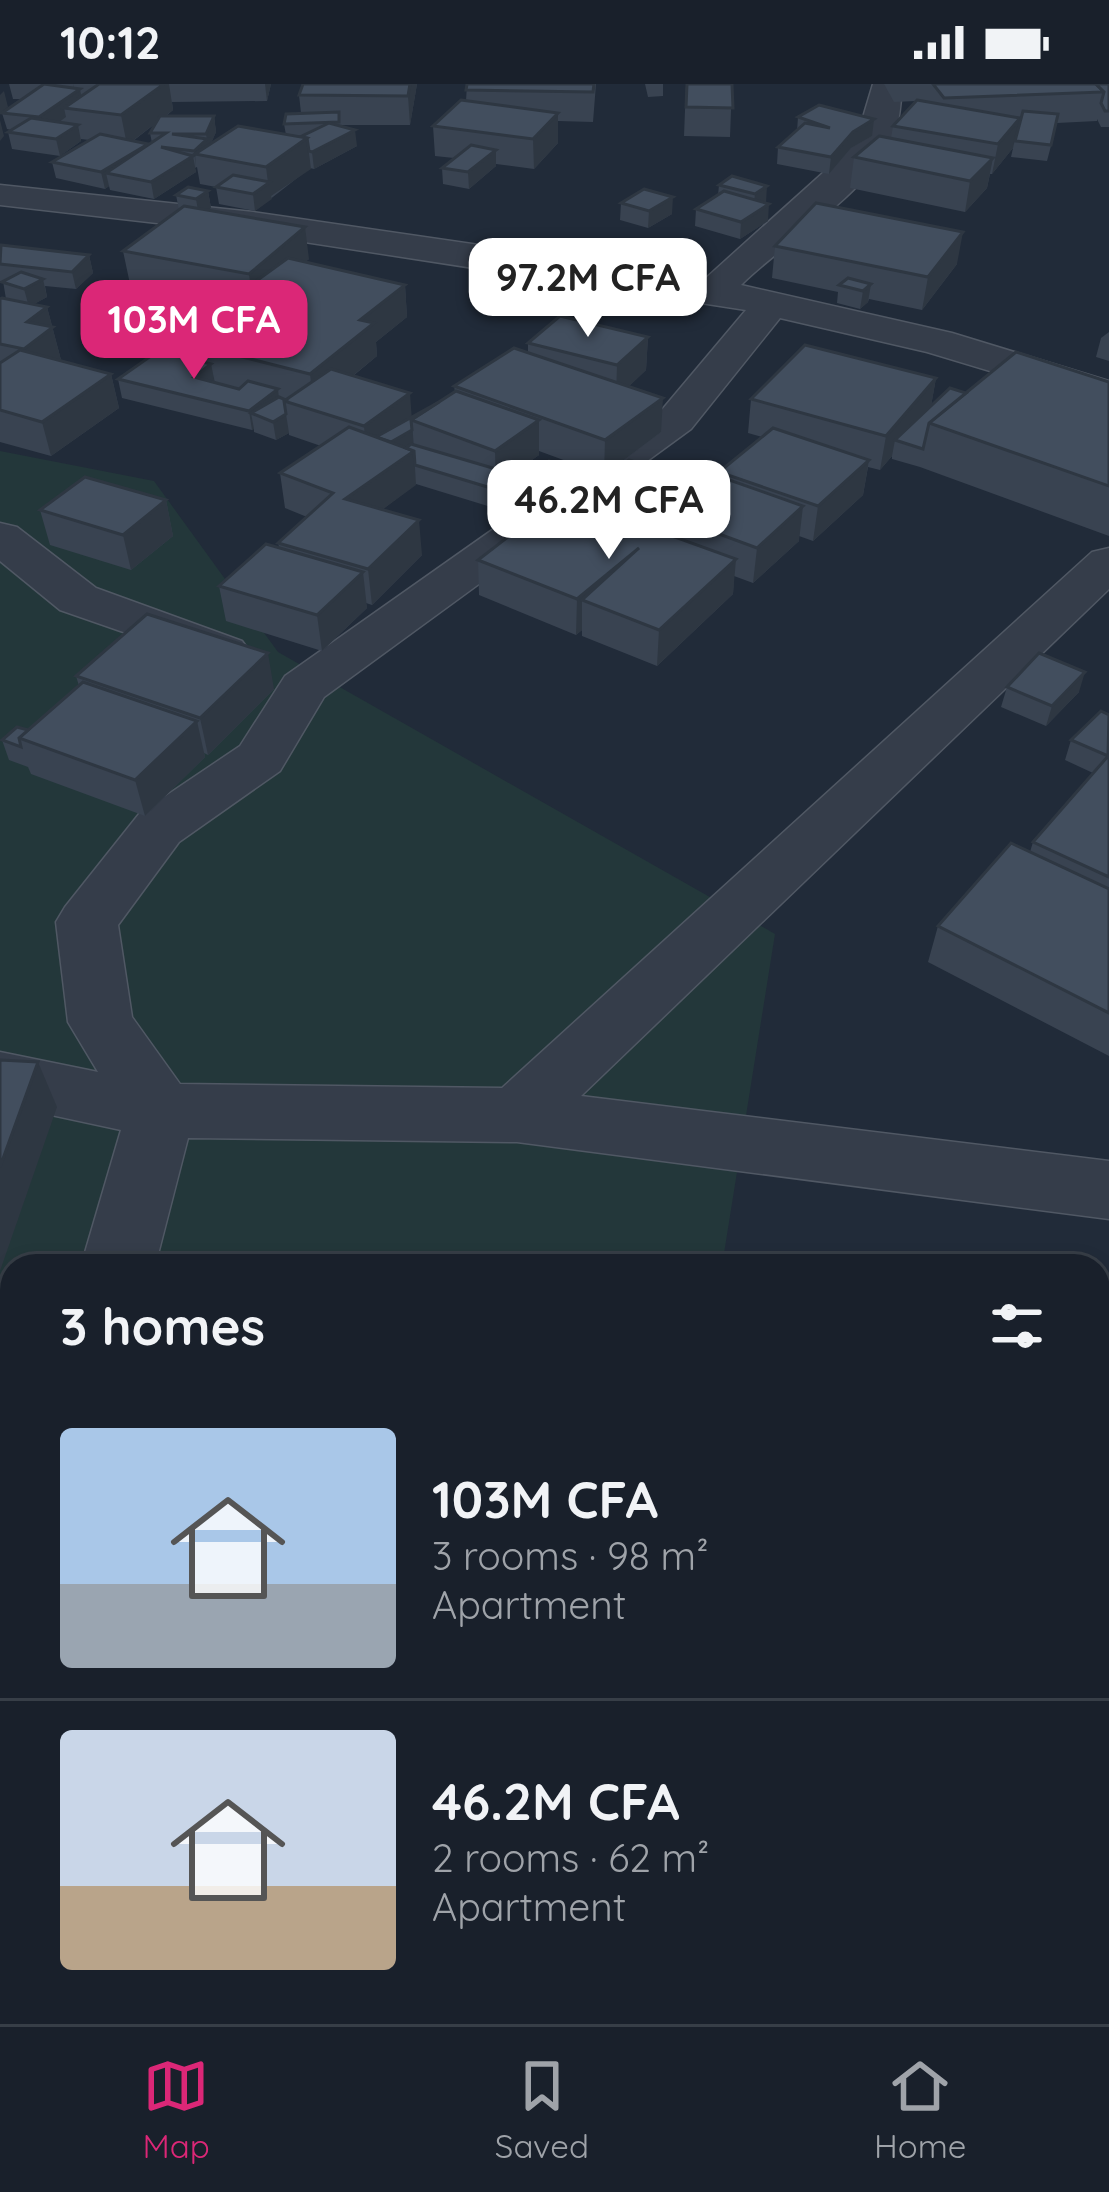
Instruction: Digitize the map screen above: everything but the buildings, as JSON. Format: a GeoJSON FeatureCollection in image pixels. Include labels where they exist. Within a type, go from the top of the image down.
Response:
{"type":"FeatureCollection","features":[{"type":"Feature","properties":{"kind":"street"},"geometry":{"type":"LineString","coordinates":[[715,291],[744,257],[858,163],[879,130],[888,84]]}},
{"type":"Feature","properties":{"kind":"street"},"geometry":{"type":"LineString","coordinates":[[0,195],[253,224],[579,275],[715,291],[938,342],[1109,394]]}},
{"type":"Feature","properties":{"kind":"street"},"geometry":{"type":"LineString","coordinates":[[121,1254],[161,1111],[100,1022],[87,922],[159,828],[260,758],[304,687],[676,420],[771,304]]}},
{"type":"Feature","properties":{"kind":"street"},"geometry":{"type":"LineString","coordinates":[[0,537],[78,599],[304,687]]}},
{"type":"Feature","properties":{"kind":"street"},"geometry":{"type":"LineString","coordinates":[[517,1114],[1109,562]]}},
{"type":"Feature","properties":{"kind":"street"},"geometry":{"type":"LineString","coordinates":[[0,1078],[161,1111],[517,1114],[1109,1190]]}},
{"type":"Feature","properties":{"kind":"green space"},"geometry":{"type":"Polygon","coordinates":[[[0,451],[154,481],[278,652],[775,934],[724,1254],[0,1254],[0,451]]]}}]}
